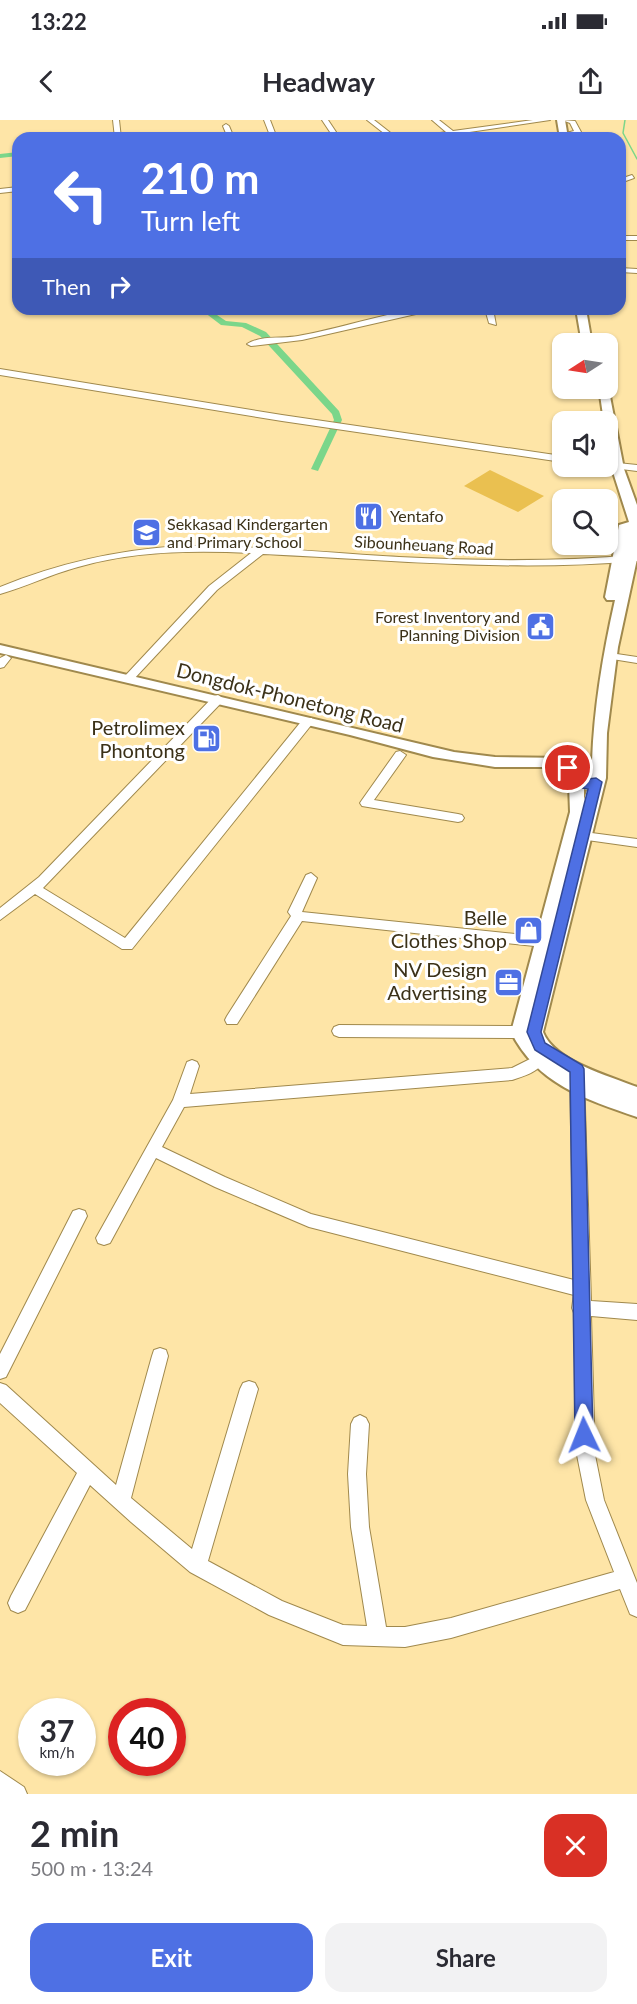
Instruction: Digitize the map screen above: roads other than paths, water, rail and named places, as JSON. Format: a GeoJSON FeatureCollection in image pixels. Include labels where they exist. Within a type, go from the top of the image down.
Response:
{"type":"FeatureCollection","features":[{"type":"Feature","properties":{"kind":"main road"},"geometry":{"type":"LineString","coordinates":[[582,315],[585,333]]}},
{"type":"Feature","properties":{"kind":"main road"},"geometry":{"type":"LineString","coordinates":[[591,315],[593,333]]}},
{"type":"Feature","properties":{"kind":"main road"},"geometry":{"type":"LineString","coordinates":[[614,477],[626,523],[629,558],[587,751],[574,772],[577,812],[544,942],[527,1032],[528,1051],[538,1061],[637,1095]]}},
{"type":"Feature","properties":{"kind":"main road"},"geometry":{"type":"LineString","coordinates":[[527,1032],[584,836],[598,777],[608,650]]}},
{"type":"Feature","properties":{"kind":"main road","name":"Dongdok-Phonetong Road"},"geometry":{"type":"LineString","coordinates":[[1,657],[129,678],[215,702]]}},
{"type":"Feature","properties":{"kind":"main road","name":"Dongdok-Phonetong Road"},"geometry":{"type":"LineString","coordinates":[[1,657],[215,702],[449,757],[513,767]]}},
{"type":"Feature","properties":{"kind":"main road","name":"Dongdok-Phonetong Road"},"geometry":{"type":"LineString","coordinates":[[306,724],[400,755],[466,767],[513,767]]}},
{"type":"Feature","properties":{"kind":"main road"},"geometry":{"type":"LineString","coordinates":[[513,767],[574,772],[591,765],[598,777]]}},
{"type":"Feature","properties":{"kind":"main road"},"geometry":{"type":"LineString","coordinates":[[574,772],[589,785],[598,777]]}},
{"type":"Feature","properties":{"kind":"main road"},"geometry":{"type":"LineString","coordinates":[[527,1032],[540,1046],[577,1076],[637,1109]]}},
{"type":"Feature","properties":{"kind":"street"},"geometry":{"type":"LineString","coordinates":[[370,120],[386,132]]}},
{"type":"Feature","properties":{"kind":"street"},"geometry":{"type":"LineString","coordinates":[[435,120],[451,132]]}},
{"type":"Feature","properties":{"kind":"street"},"geometry":{"type":"LineString","coordinates":[[501,120],[511,126]]}},
{"type":"Feature","properties":{"kind":"street"},"geometry":{"type":"LineString","coordinates":[[460,132],[547,120]]}},
{"type":"Feature","properties":{"kind":"street"},"geometry":{"type":"LineString","coordinates":[[563,120],[573,122],[578,132]]}},
{"type":"Feature","properties":{"kind":"street"},"geometry":{"type":"LineString","coordinates":[[226,126],[228,132]]}},
{"type":"Feature","properties":{"kind":"street"},"geometry":{"type":"LineString","coordinates":[[626,179],[632,177]]}},
{"type":"Feature","properties":{"kind":"street"},"geometry":{"type":"LineString","coordinates":[[251,344],[274,339],[299,339],[390,315]]}},
{"type":"Feature","properties":{"kind":"street"},"geometry":{"type":"LineString","coordinates":[[427,315],[429,320]]}},
{"type":"Feature","properties":{"kind":"street"},"geometry":{"type":"LineString","coordinates":[[491,315],[493,323]]}},
{"type":"Feature","properties":{"kind":"street"},"geometry":{"type":"LineString","coordinates":[[0,372],[552,457]]}},
{"type":"Feature","properties":{"kind":"street"},"geometry":{"type":"LineString","coordinates":[[618,466],[637,468]]}},
{"type":"Feature","properties":{"kind":"street","name":"Sibounheuang Road"},"geometry":{"type":"LineString","coordinates":[[0,591],[41,575],[123,555],[175,550],[522,565],[629,558]]}},
{"type":"Feature","properties":{"kind":"street"},"geometry":{"type":"LineString","coordinates":[[129,678],[213,588],[259,552]]}},
{"type":"Feature","properties":{"kind":"street"},"geometry":{"type":"LineString","coordinates":[[608,650],[637,660]]}},
{"type":"Feature","properties":{"kind":"street"},"geometry":{"type":"LineString","coordinates":[[0,915],[34,888],[215,702]]}},
{"type":"Feature","properties":{"kind":"street"},"geometry":{"type":"LineString","coordinates":[[34,888],[127,945],[306,724]]}},
{"type":"Feature","properties":{"kind":"street"},"geometry":{"type":"LineString","coordinates":[[400,755],[366,803],[458,818]]}},
{"type":"Feature","properties":{"kind":"street"},"geometry":{"type":"LineString","coordinates":[[584,836],[637,843]]}},
{"type":"Feature","properties":{"kind":"street"},"geometry":{"type":"LineString","coordinates":[[232,1020],[297,916],[296,912],[311,878]]}},
{"type":"Feature","properties":{"kind":"street"},"geometry":{"type":"LineString","coordinates":[[297,916],[544,942]]}},
{"type":"Feature","properties":{"kind":"street"},"geometry":{"type":"LineString","coordinates":[[339,1031],[527,1032]]}},
{"type":"Feature","properties":{"kind":"street"},"geometry":{"type":"LineString","coordinates":[[180,1101],[512,1074],[538,1061]]}},
{"type":"Feature","properties":{"kind":"street"},"geometry":{"type":"LineString","coordinates":[[104,1238],[180,1101],[192,1066]]}},
{"type":"Feature","properties":{"kind":"street"},"geometry":{"type":"LineString","coordinates":[[0,1391],[121,1501],[196,1564],[286,1612],[343,1635],[378,1638],[405,1637],[632,1593],[595,1500],[585,1455],[580,1308],[577,1076]]}},
{"type":"Feature","properties":{"kind":"street"},"geometry":{"type":"LineString","coordinates":[[154,1150],[220,1182],[309,1220],[580,1289]]}},
{"type":"Feature","properties":{"kind":"street"},"geometry":{"type":"LineString","coordinates":[[0,1371],[79,1216]]}},
{"type":"Feature","properties":{"kind":"street"},"geometry":{"type":"LineString","coordinates":[[580,1308],[637,1312]]}},
{"type":"Feature","properties":{"kind":"street"},"geometry":{"type":"LineString","coordinates":[[121,1501],[160,1356]]}},
{"type":"Feature","properties":{"kind":"street"},"geometry":{"type":"LineString","coordinates":[[196,1564],[249,1389]]}},
{"type":"Feature","properties":{"kind":"street"},"geometry":{"type":"LineString","coordinates":[[360,1424],[357,1474],[360,1527],[378,1638]]}},
{"type":"Feature","properties":{"kind":"street"},"geometry":{"type":"LineString","coordinates":[[18,1603],[88,1471]]}},
{"type":"Feature","properties":{"kind":"street"},"geometry":{"type":"LineString","coordinates":[[0,1781],[17,1794]]}},
{"type":"Feature","properties":{"kind":"waterway"},"geometry":{"type":"LineString","coordinates":[[623,132],[625,120]]}},
{"type":"Feature","properties":{"kind":"waterway"},"geometry":{"type":"LineString","coordinates":[[626,139],[637,159]]}},
{"type":"Feature","properties":{"kind":"waterway"},"geometry":{"type":"LineString","coordinates":[[0,156],[12,155]]}},
{"type":"Feature","properties":{"kind":"waterway"},"geometry":{"type":"LineString","coordinates":[[212,315],[224,323],[243,325],[263,334],[336,413],[338,420],[315,469]]}},
{"type":"Feature","properties":{"kind":"place","name":"Yentafo"},"geometry":{"type":"Point","coordinates":[369,516]}},
{"type":"Feature","properties":{"kind":"place","name":"Sekkasad Kindergarten and Primary School"},"geometry":{"type":"Point","coordinates":[146,533]}},
{"type":"Feature","properties":{"kind":"place","name":"Forest Inventory and Planning Division"},"geometry":{"type":"Point","coordinates":[541,626]}},
{"type":"Feature","properties":{"kind":"place","name":"Petrolimex Phontong"},"geometry":{"type":"Point","coordinates":[206,739]}},
{"type":"Feature","properties":{"kind":"place","name":"Belle Clothes Shop"},"geometry":{"type":"Point","coordinates":[528,930]}},
{"type":"Feature","properties":{"kind":"place","name":"NV Design Advertising"},"geometry":{"type":"Point","coordinates":[508,982]}}]}
